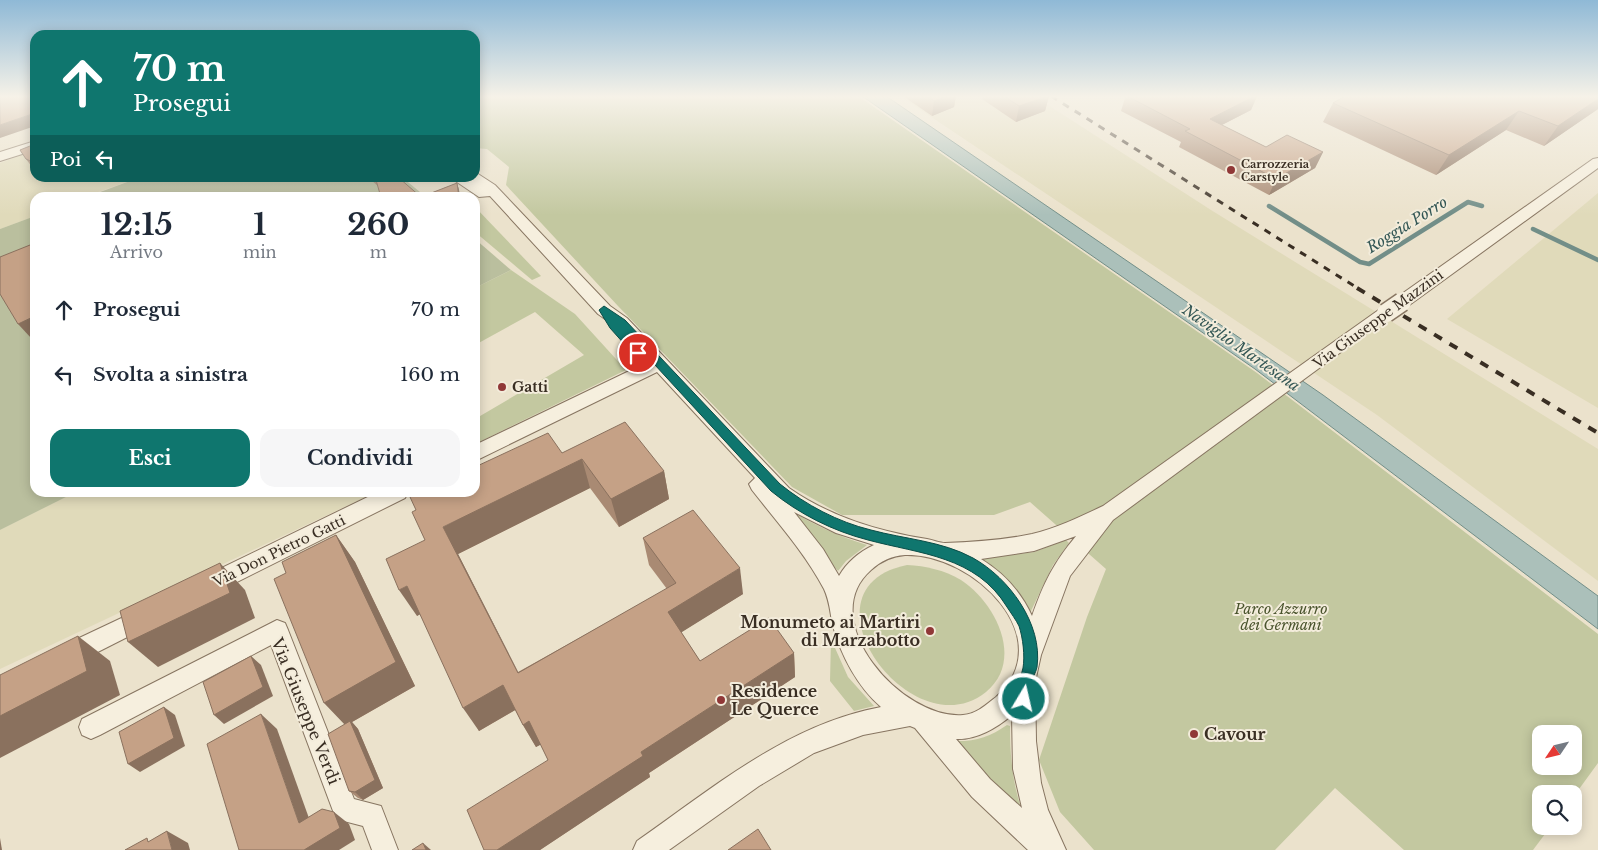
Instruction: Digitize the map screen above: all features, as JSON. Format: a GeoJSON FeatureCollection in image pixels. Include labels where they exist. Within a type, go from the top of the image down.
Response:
{"type":"FeatureCollection","features":[{"type":"Feature","properties":{"kind":"street"},"geometry":{"type":"LineString","coordinates":[[0,157],[30,147]]}},
{"type":"Feature","properties":{"kind":"street","name":"Via Giuseppe Mazzini"},"geometry":{"type":"LineString","coordinates":[[938,550],[973,550],[1028,545],[1064,534],[1110,512],[1598,162]]}},
{"type":"Feature","properties":{"kind":"street"},"geometry":{"type":"LineString","coordinates":[[480,180],[604,310],[621,322],[782,494],[804,509],[840,525],[867,535],[911,546],[938,550],[979,568],[1006,594],[1025,624],[1030,668],[1018,694],[1002,708],[970,726],[947,726],[918,717],[862,723],[804,745],[780,758],[646,850]]}},
{"type":"Feature","properties":{"kind":"street"},"geometry":{"type":"LineString","coordinates":[[465,182],[504,205]]}},
{"type":"Feature","properties":{"kind":"street"},"geometry":{"type":"LineString","coordinates":[[604,310],[613,326],[755,479],[818,560],[834,583],[841,603],[849,644],[863,669],[880,691],[918,717],[981,788],[1047,850]]}},
{"type":"Feature","properties":{"kind":"street"},"geometry":{"type":"LineString","coordinates":[[480,452],[651,367]]}},
{"type":"Feature","properties":{"kind":"street","name":"Via Don Pietro Gatti"},"geometry":{"type":"LineString","coordinates":[[44,667],[388,497]]}},
{"type":"Feature","properties":{"kind":"street","name":"Via Giuseppe Mazzini"},"geometry":{"type":"LineString","coordinates":[[1030,656],[1062,569],[1110,512]]}},
{"type":"Feature","properties":{"kind":"street"},"geometry":{"type":"LineString","coordinates":[[841,603],[847,583],[863,562],[891,547],[911,546]]}},
{"type":"Feature","properties":{"kind":"street","name":"Via Giuseppe Verdi"},"geometry":{"type":"LineString","coordinates":[[91,727],[277,630],[345,810],[372,815],[386,850]]}},
{"type":"Feature","properties":{"kind":"street"},"geometry":{"type":"LineString","coordinates":[[1024,684],[1025,765],[1028,783],[1036,812],[1054,850]]}},
{"type":"Feature","properties":{"kind":"shaded area"},"geometry":{"type":"Polygon","coordinates":[[[959,136],[1096,136],[1211,210],[1598,449],[1598,581],[1377,415],[959,136]]]}},
{"type":"Feature","properties":{"kind":"shaded area"},"geometry":{"type":"Polygon","coordinates":[[[30,152],[30,182],[127,182],[98,192],[30,192],[30,218],[0,229],[0,163],[30,152]]]}},
{"type":"Feature","properties":{"kind":"shaded area"},"geometry":{"type":"Polygon","coordinates":[[[1598,193],[1598,408],[1447,319],[1598,193]]]}},
{"type":"Feature","properties":{"kind":"shaded area"},"geometry":{"type":"Polygon","coordinates":[[[66,497],[366,497],[0,669],[0,530],[66,497]]]}},
{"type":"Feature","properties":{"kind":"green space","name":"Parco Azzurro dei Germani"},"geometry":{"type":"Polygon","coordinates":[[[480,136],[915,136],[1257,373],[1598,634],[1598,763],[1582,785],[1532,785],[1532,835],[1544,835],[1533,850],[1404,850],[1335,788],[1275,850],[1094,850],[1060,812],[1039,760],[1087,617],[1106,569],[1030,502],[994,515],[842,515],[792,487],[618,306],[506,185],[509,167],[487,149],[480,148],[480,136]]]}},
{"type":"Feature","properties":{"kind":"green space"},"geometry":{"type":"Polygon","coordinates":[[[127,182],[408,182],[420,192],[100,192],[127,182]]]}},
{"type":"Feature","properties":{"kind":"green space"},"geometry":{"type":"Polygon","coordinates":[[[480,212],[541,276],[532,280],[480,236],[480,212]]]}},
{"type":"Feature","properties":{"kind":"green space"},"geometry":{"type":"Polygon","coordinates":[[[30,218],[30,497],[66,497],[0,530],[0,229],[30,218]]]}},
{"type":"Feature","properties":{"kind":"green space"},"geometry":{"type":"Polygon","coordinates":[[[480,243],[511,270],[480,286],[480,243]]]}},
{"type":"Feature","properties":{"kind":"green space"},"geometry":{"type":"Polygon","coordinates":[[[511,270],[575,314],[626,370],[480,442],[480,416],[584,355],[535,312],[480,342],[480,286],[511,270]]]}},
{"type":"Feature","properties":{"kind":"green space"},"geometry":{"type":"Polygon","coordinates":[[[786,508],[825,529],[867,545],[846,561],[838,571],[784,509],[786,508]]]}},
{"type":"Feature","properties":{"kind":"green space"},"geometry":{"type":"Polygon","coordinates":[[[1066,540],[1069,543],[1053,565],[1030,613],[979,559],[1034,552],[1066,540]]]}},
{"type":"Feature","properties":{"kind":"green space"},"geometry":{"type":"Polygon","coordinates":[[[907,565],[935,569],[961,580],[985,602],[1001,632],[1004,648],[1003,664],[998,679],[986,692],[956,705],[926,701],[898,684],[876,660],[862,631],[861,603],[875,580],[907,565]]]}},
{"type":"Feature","properties":{"kind":"green space"},"geometry":{"type":"Polygon","coordinates":[[[831,639],[848,677],[874,706],[854,711],[830,681],[831,639]]]}},
{"type":"Feature","properties":{"kind":"green space"},"geometry":{"type":"Polygon","coordinates":[[[1007,725],[1010,726],[1015,785],[1025,819],[953,741],[968,741],[982,738],[1007,725]]]}},
{"type":"Feature","properties":{"kind":"water","name":"Naviglio Martesana"},"geometry":{"type":"Polygon","coordinates":[[[919,136],[944,136],[1323,395],[1598,596],[1598,629],[1255,369],[919,136]]]}},
{"type":"Feature","properties":{"kind":"building"},"geometry":{"type":"Polygon","coordinates":[[[1194,136],[1243,136],[1266,147],[1288,136],[1323,152],[1276,179],[1194,136]]]}},
{"type":"Feature","properties":{"kind":"building"},"geometry":{"type":"Polygon","coordinates":[[[1406,136],[1480,136],[1449,155],[1406,136]]]}},
{"type":"Feature","properties":{"kind":"building"},"geometry":{"type":"Polygon","coordinates":[[[30,146],[30,161],[26,159],[20,150],[30,146]]]}},
{"type":"Feature","properties":{"kind":"building"},"geometry":{"type":"Polygon","coordinates":[[[377,182],[404,182],[415,192],[379,192],[377,182]]]}},
{"type":"Feature","properties":{"kind":"building"},"geometry":{"type":"Polygon","coordinates":[[[457,183],[458,192],[434,192],[457,183]]]}},
{"type":"Feature","properties":{"kind":"building"},"geometry":{"type":"Polygon","coordinates":[[[30,245],[30,318],[18,324],[0,294],[0,257],[30,245]]]}},
{"type":"Feature","properties":{"kind":"building"},"geometry":{"type":"Polygon","coordinates":[[[625,422],[664,471],[611,499],[582,459],[443,527],[518,673],[676,583],[643,538],[693,510],[740,568],[668,612],[700,661],[769,618],[794,653],[641,752],[643,756],[497,850],[484,850],[467,810],[548,760],[529,721],[523,725],[503,685],[463,708],[407,586],[399,590],[386,559],[425,540],[412,512],[416,510],[410,497],[480,497],[480,465],[548,433],[562,453],[625,422]]]}},
{"type":"Feature","properties":{"kind":"building"},"geometry":{"type":"Polygon","coordinates":[[[336,535],[396,662],[324,703],[274,579],[286,573],[282,562],[336,535]]]}},
{"type":"Feature","properties":{"kind":"building"},"geometry":{"type":"Polygon","coordinates":[[[220,563],[230,593],[128,642],[120,611],[220,563]]]}},
{"type":"Feature","properties":{"kind":"building"},"geometry":{"type":"Polygon","coordinates":[[[78,636],[87,671],[0,716],[0,675],[78,636]]]}},
{"type":"Feature","properties":{"kind":"building"},"geometry":{"type":"Polygon","coordinates":[[[251,656],[263,687],[214,715],[203,682],[251,656]]]}},
{"type":"Feature","properties":{"kind":"building"},"geometry":{"type":"Polygon","coordinates":[[[164,707],[174,738],[128,764],[119,732],[164,707]]]}},
{"type":"Feature","properties":{"kind":"building"},"geometry":{"type":"Polygon","coordinates":[[[261,714],[299,823],[322,809],[334,812],[340,828],[304,850],[239,850],[207,744],[261,714]]]}},
{"type":"Feature","properties":{"kind":"building"},"geometry":{"type":"Polygon","coordinates":[[[350,721],[375,780],[355,792],[349,791],[328,734],[350,721]]]}},
{"type":"Feature","properties":{"kind":"building"},"geometry":{"type":"Polygon","coordinates":[[[758,829],[771,850],[728,850],[758,829]]]}},
{"type":"Feature","properties":{"kind":"building"},"geometry":{"type":"Polygon","coordinates":[[[167,831],[172,850],[125,850],[147,838],[148,842],[167,831]]]}},
{"type":"Feature","properties":{"kind":"building"},"geometry":{"type":"Polygon","coordinates":[[[423,843],[426,850],[412,850],[423,843]]]}},
{"type":"Feature","properties":{"kind":"waterway","name":"Roggia Porro"},"geometry":{"type":"LineString","coordinates":[[1269,206],[1360,262],[1369,264],[1468,202],[1482,206]]}},
{"type":"Feature","properties":{"kind":"waterway","name":"Roggia Porro"},"geometry":{"type":"LineString","coordinates":[[1533,229],[1598,260]]}},
{"type":"Feature","properties":{"kind":"railway"},"geometry":{"type":"LineString","coordinates":[[1114,136],[1359,289]]}},
{"type":"Feature","properties":{"kind":"railway"},"geometry":{"type":"LineString","coordinates":[[1357,288],[1598,433]]}},
{"type":"Feature","properties":{"kind":"place","name":"Carrozzeria Carstyle"},"geometry":{"type":"Point","coordinates":[1231,170]}},
{"type":"Feature","properties":{"kind":"place","name":"Gatti"},"geometry":{"type":"Point","coordinates":[502,387]}},
{"type":"Feature","properties":{"kind":"place","name":"Monumeto ai Martiri di Marzabotto"},"geometry":{"type":"Point","coordinates":[930,631]}},
{"type":"Feature","properties":{"kind":"place","name":"Residence Le Querce"},"geometry":{"type":"Point","coordinates":[721,700]}},
{"type":"Feature","properties":{"kind":"place","name":"Cavour"},"geometry":{"type":"Point","coordinates":[1194,734]}},
{"type":"Feature","properties":{"kind":"route"},"geometry":{"type":"LineString","coordinates":[[638,353],[613,326],[604,310],[621,322],[775,488],[793,502],[840,525],[867,535],[892,542],[946,552],[979,568],[988,575],[1006,594],[1025,624],[1028,635],[1030,668],[1024,684],[1024,699]]}}]}
